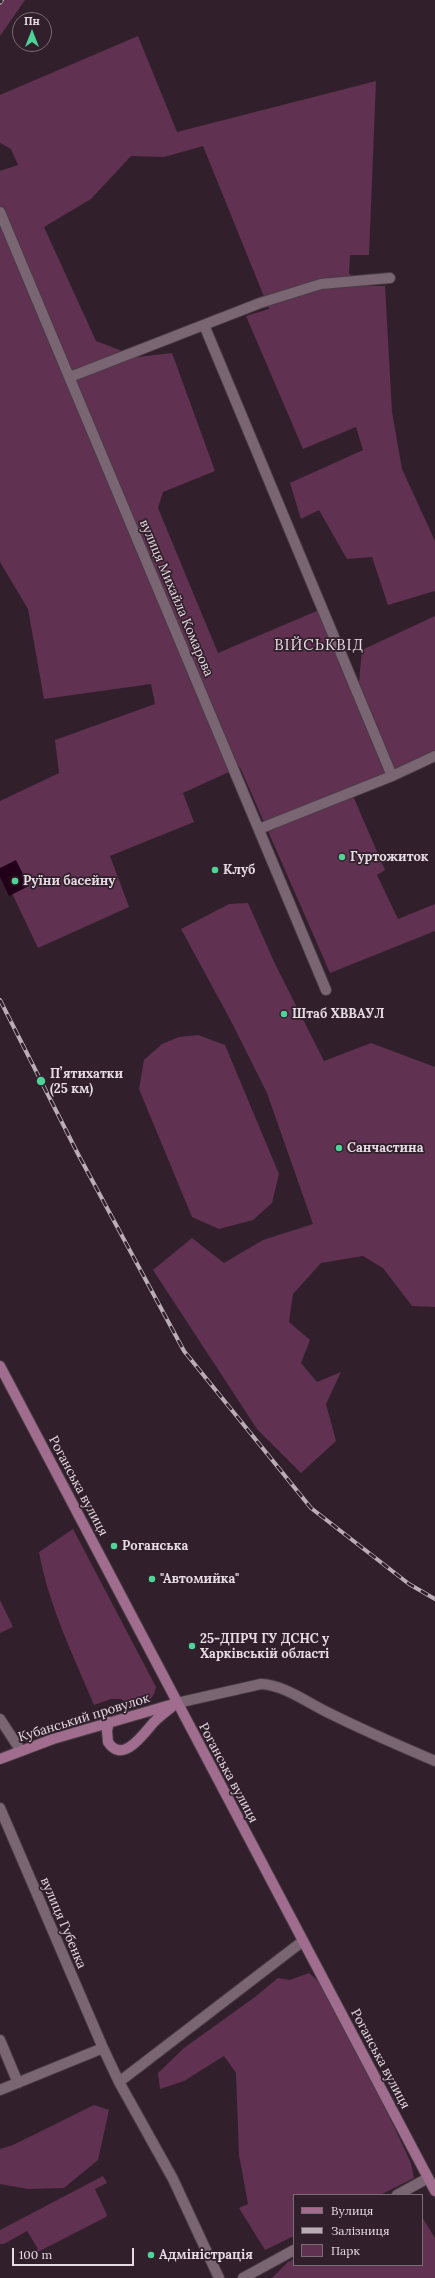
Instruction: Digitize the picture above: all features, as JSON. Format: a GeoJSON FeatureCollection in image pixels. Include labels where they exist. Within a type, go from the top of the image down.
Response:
{"type":"FeatureCollection","features":[{"type":"Feature","properties":{"kind":"main road","name":"Роганська вулиця"},"geometry":{"type":"LineString","coordinates":[[0,1366],[176,1703],[435,2191]]}},
{"type":"Feature","properties":{"kind":"main road","name":"Кубанський провулок"},"geometry":{"type":"LineString","coordinates":[[0,1759],[109,1722],[176,1703]]}},
{"type":"Feature","properties":{"kind":"main road"},"geometry":{"type":"LineString","coordinates":[[109,1722],[108,1742],[114,1748],[125,1749],[133,1746],[154,1722],[176,1703]]}},
{"type":"Feature","properties":{"kind":"street","name":"вулиця Михайла Комарова"},"geometry":{"type":"LineString","coordinates":[[0,212],[326,990]]}},
{"type":"Feature","properties":{"kind":"street"},"geometry":{"type":"LineString","coordinates":[[70,377],[260,303],[322,284],[390,278]]}},
{"type":"Feature","properties":{"kind":"street"},"geometry":{"type":"LineString","coordinates":[[204,325],[392,776]]}},
{"type":"Feature","properties":{"kind":"street"},"geometry":{"type":"LineString","coordinates":[[258,829],[392,776],[435,756]]}},
{"type":"Feature","properties":{"kind":"street"},"geometry":{"type":"LineString","coordinates":[[176,1703],[261,1684],[269,1684],[278,1687],[330,1714],[435,1761]]}},
{"type":"Feature","properties":{"kind":"street"},"geometry":{"type":"LineString","coordinates":[[0,1719],[21,1751]]}},
{"type":"Feature","properties":{"kind":"street","name":"вулиця Губенка"},"geometry":{"type":"LineString","coordinates":[[0,1808],[103,2048],[119,2082],[173,2178],[219,2278]]}},
{"type":"Feature","properties":{"kind":"street"},"geometry":{"type":"LineString","coordinates":[[119,2082],[303,1941]]}},
{"type":"Feature","properties":{"kind":"street"},"geometry":{"type":"LineString","coordinates":[[0,2040],[18,2083]]}},
{"type":"Feature","properties":{"kind":"street"},"geometry":{"type":"LineString","coordinates":[[0,2090],[103,2048]]}},
{"type":"Feature","properties":{"kind":"street"},"geometry":{"type":"LineString","coordinates":[[399,2194],[428,2178]]}},
{"type":"Feature","properties":{"kind":"street"},"geometry":{"type":"LineString","coordinates":[[243,2278],[293,2251]]}},
{"type":"Feature","properties":{"kind":"green space"},"geometry":{"type":"Polygon","coordinates":[[[4,0],[25,0],[17,12],[12,12],[12,19],[0,36],[0,6],[4,0]]]}},
{"type":"Feature","properties":{"kind":"green space"},"geometry":{"type":"Polygon","coordinates":[[[138,36],[177,132],[376,81],[369,255],[350,255],[349,273],[359,286],[385,286],[392,412],[402,469],[435,541],[435,591],[388,605],[372,557],[347,559],[319,510],[301,519],[290,483],[363,450],[356,427],[303,449],[246,316],[269,309],[203,146],[164,157],[131,156],[91,199],[44,227],[96,341],[138,357],[172,353],[215,471],[163,492],[158,508],[218,653],[319,610],[388,773],[350,789],[385,870],[377,875],[398,919],[435,904],[435,931],[330,973],[240,767],[183,793],[194,822],[110,856],[129,907],[38,948],[0,868],[0,801],[59,773],[55,740],[155,704],[151,684],[44,699],[28,609],[0,562],[0,171],[18,165],[11,149],[0,143],[0,95],[138,36]]]}},
{"type":"Feature","properties":{"kind":"green space"},"geometry":{"type":"Polygon","coordinates":[[[435,616],[435,753],[396,771],[359,682],[362,650],[435,616]]]}},
{"type":"Feature","properties":{"kind":"green space"},"geometry":{"type":"Polygon","coordinates":[[[248,903],[275,964],[324,1061],[371,1043],[435,1067],[435,1307],[412,1306],[383,1268],[363,1256],[321,1263],[293,1294],[289,1322],[310,1340],[301,1363],[317,1382],[341,1372],[326,1404],[336,1441],[301,1473],[257,1429],[153,1270],[192,1238],[224,1263],[263,1240],[313,1224],[267,1093],[232,1023],[181,929],[229,904],[248,903]]]}},
{"type":"Feature","properties":{"kind":"green space"},"geometry":{"type":"Polygon","coordinates":[[[198,1035],[225,1045],[279,1174],[272,1203],[253,1220],[219,1229],[192,1217],[139,1089],[144,1060],[162,1044],[179,1037],[198,1035]]]}},
{"type":"Feature","properties":{"kind":"green space"},"geometry":{"type":"Polygon","coordinates":[[[73,1529],[156,1687],[153,1696],[144,1703],[131,1706],[121,1699],[111,1699],[94,1705],[70,1649],[55,1611],[43,1572],[39,1552],[73,1529]]]}},
{"type":"Feature","properties":{"kind":"green space"},"geometry":{"type":"Polygon","coordinates":[[[0,1600],[13,1627],[0,1633],[0,1600]]]}},
{"type":"Feature","properties":{"kind":"green space"},"geometry":{"type":"Polygon","coordinates":[[[309,1973],[319,1982],[387,2112],[411,2163],[414,2178],[382,2194],[293,2194],[293,2236],[265,2250],[239,2208],[248,2204],[239,2155],[236,2073],[224,2056],[184,2081],[160,2089],[158,2073],[184,2048],[255,1997],[278,1978],[290,1980],[309,1973]]]}},
{"type":"Feature","properties":{"kind":"green space"},"geometry":{"type":"Polygon","coordinates":[[[94,2105],[109,2110],[98,2160],[64,2188],[28,2189],[0,2184],[0,2149],[13,2145],[94,2105]]]}},
{"type":"Feature","properties":{"kind":"green space"},"geometry":{"type":"Polygon","coordinates":[[[103,2176],[107,2183],[95,2189],[107,2215],[106,2217],[22,2260],[21,2257],[38,2249],[27,2231],[4,2244],[0,2244],[0,2230],[103,2176]]]}},
{"type":"Feature","properties":{"kind":"green space"},"geometry":{"type":"Polygon","coordinates":[[[423,2219],[435,2238],[435,2278],[272,2278],[288,2262],[293,2260],[293,2266],[423,2266],[423,2219]]]}},
{"type":"Feature","properties":{"kind":"shaded area","name":"Руїни басейну"},"geometry":{"type":"Polygon","coordinates":[[[16,860],[29,886],[9,896],[0,877],[0,868],[16,860]]]}},
{"type":"Feature","properties":{"kind":"railway"},"geometry":{"type":"LineString","coordinates":[[0,1000],[78,1154],[184,1351],[311,1508],[409,1584],[435,1599]]}},
{"type":"Feature","properties":{"kind":"place","name":"Гуртожиток"},"geometry":{"type":"Point","coordinates":[342,857]}},
{"type":"Feature","properties":{"kind":"place","name":"Клуб"},"geometry":{"type":"Point","coordinates":[215,870]}},
{"type":"Feature","properties":{"kind":"place","name":"Руїни басейну"},"geometry":{"type":"Point","coordinates":[15,881]}},
{"type":"Feature","properties":{"kind":"place","name":"Штаб ХВВАУЛ"},"geometry":{"type":"Point","coordinates":[284,1014]}},
{"type":"Feature","properties":{"kind":"place","name":"Пʼятихатки (25 км)"},"geometry":{"type":"Point","coordinates":[41,1081]}},
{"type":"Feature","properties":{"kind":"place","name":"Санчастина"},"geometry":{"type":"Point","coordinates":[339,1148]}},
{"type":"Feature","properties":{"kind":"place","name":"Роганська"},"geometry":{"type":"Point","coordinates":[114,1546]}},
{"type":"Feature","properties":{"kind":"place","name":"\"Автомийка\""},"geometry":{"type":"Point","coordinates":[152,1579]}},
{"type":"Feature","properties":{"kind":"place","name":"25-ДПРЧ ГУ ДСНС у Харківській області"},"geometry":{"type":"Point","coordinates":[192,1646]}},
{"type":"Feature","properties":{"kind":"place","name":"Адміністрація"},"geometry":{"type":"Point","coordinates":[151,2255]}},
{"type":"Feature","properties":{"kind":"district","name":"ВІЙСЬКВІД"},"geometry":{"type":"Point","coordinates":[319,646]}}]}
